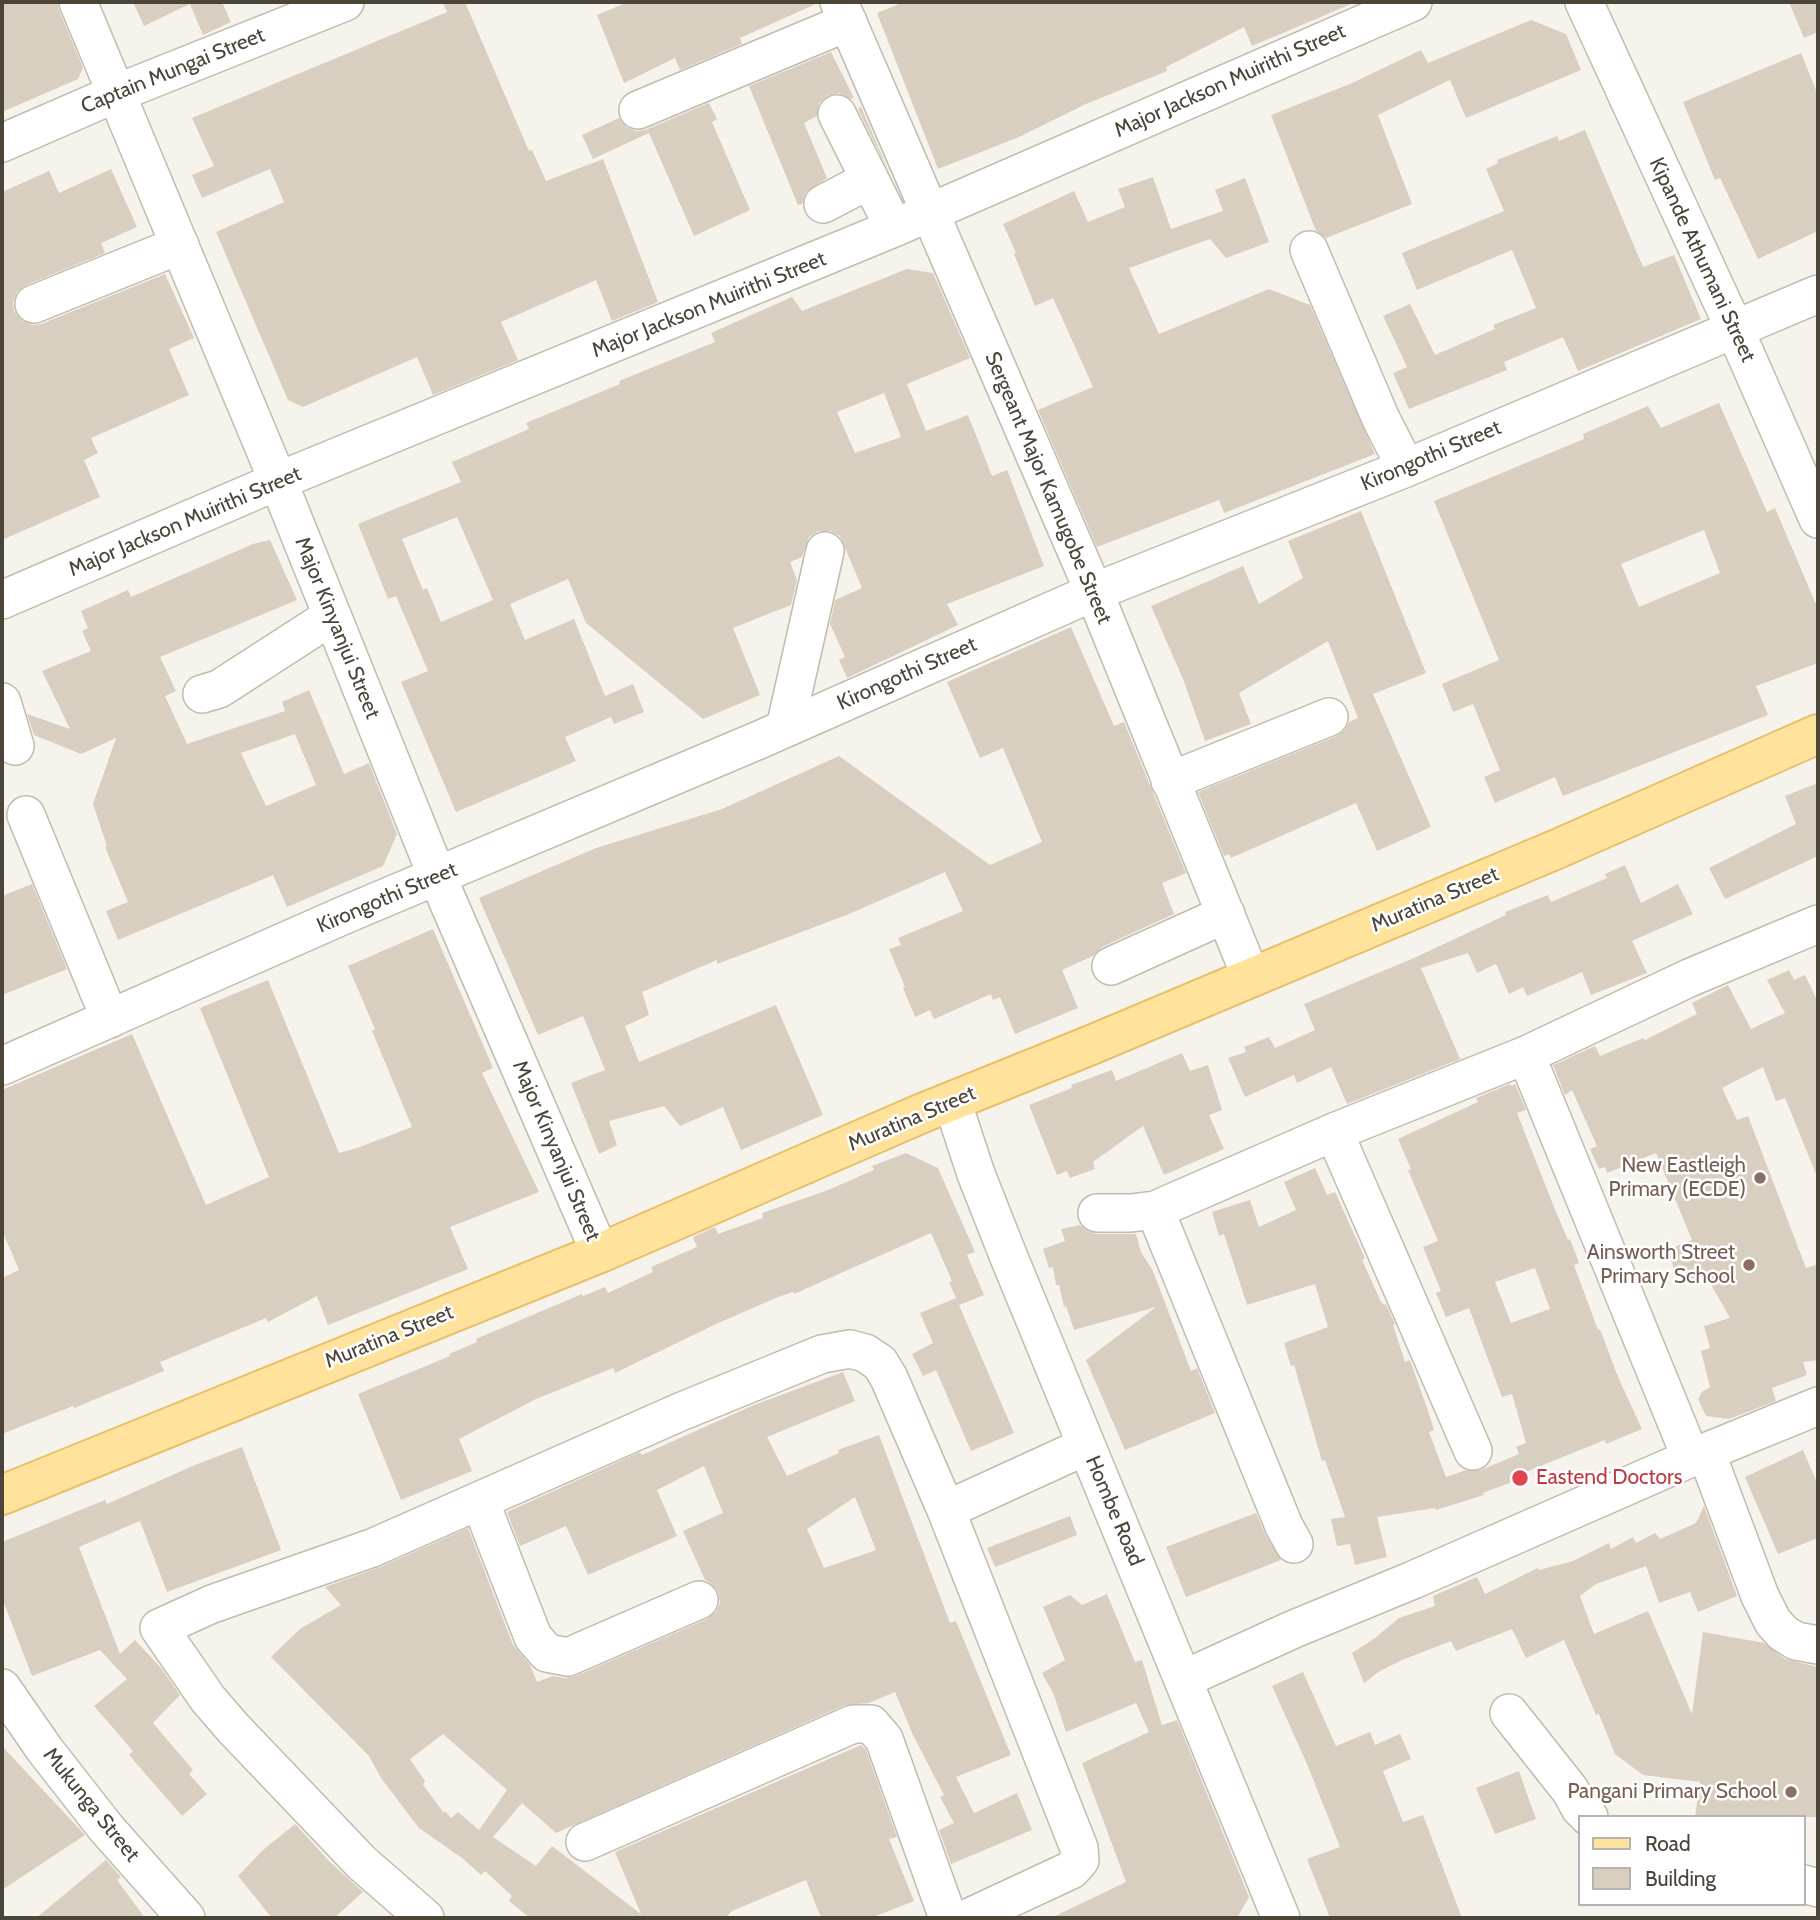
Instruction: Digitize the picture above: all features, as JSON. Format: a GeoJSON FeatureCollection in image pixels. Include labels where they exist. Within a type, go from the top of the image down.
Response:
{"type":"FeatureCollection","features":[{"type":"Feature","properties":{"kind":"main road","name":"Muratina Street"},"geometry":{"type":"LineString","coordinates":[[2,1495],[600,1253],[952,1101],[1557,849],[1818,734]]}},
{"type":"Feature","properties":{"kind":"street","name":"Major Kinyanjui Street"},"geometry":{"type":"LineString","coordinates":[[78,2],[278,481],[436,876],[600,1253]]}},
{"type":"Feature","properties":{"kind":"street","name":"Captain Mungai Street"},"geometry":{"type":"LineString","coordinates":[[2,143],[117,93],[345,2]]}},
{"type":"Feature","properties":{"kind":"street","name":"Major Jackson Muirithi Street"},"geometry":{"type":"LineString","coordinates":[[2,600],[278,481],[930,213],[1413,2]]}},
{"type":"Feature","properties":{"kind":"street","name":"Kipande Athumani Street"},"geometry":{"type":"LineString","coordinates":[[1584,2],[1735,330],[1818,519]]}},
{"type":"Feature","properties":{"kind":"street","name":"Sergeant Major Kamugobe Street"},"geometry":{"type":"LineString","coordinates":[[843,12],[1094,592],[1251,977]]}},
{"type":"Feature","properties":{"kind":"street"},"geometry":{"type":"LineString","coordinates":[[638,110],[843,12]]}},
{"type":"Feature","properties":{"kind":"street"},"geometry":{"type":"LineString","coordinates":[[837,114],[894,228]]}},
{"type":"Feature","properties":{"kind":"street"},"geometry":{"type":"LineString","coordinates":[[823,204],[869,180]]}},
{"type":"Feature","properties":{"kind":"street"},"geometry":{"type":"LineString","coordinates":[[34,304],[180,245]]}},
{"type":"Feature","properties":{"kind":"street"},"geometry":{"type":"LineString","coordinates":[[1309,250],[1381,419],[1406,468]]}},
{"type":"Feature","properties":{"kind":"street","name":"Kirongothi Street"},"geometry":{"type":"LineString","coordinates":[[2,1066],[1094,592],[1406,468],[1818,294]]}},
{"type":"Feature","properties":{"kind":"street"},"geometry":{"type":"LineString","coordinates":[[785,728],[825,551]]}},
{"type":"Feature","properties":{"kind":"street"},"geometry":{"type":"LineString","coordinates":[[202,694],[219,689],[332,617]]}},
{"type":"Feature","properties":{"kind":"street"},"geometry":{"type":"LineString","coordinates":[[2,702],[15,746]]}},
{"type":"Feature","properties":{"kind":"street"},"geometry":{"type":"LineString","coordinates":[[1170,781],[1329,717]]}},
{"type":"Feature","properties":{"kind":"street"},"geometry":{"type":"LineString","coordinates":[[26,816],[110,1018]]}},
{"type":"Feature","properties":{"kind":"street"},"geometry":{"type":"LineString","coordinates":[[1111,966],[1226,914]]}},
{"type":"Feature","properties":{"kind":"street"},"geometry":{"type":"LineString","coordinates":[[1097,1213],[1155,1210],[1334,1132],[1526,1055],[1689,978],[1818,924]]}},
{"type":"Feature","properties":{"kind":"street"},"geometry":{"type":"LineString","coordinates":[[1526,1055],[1760,1596],[1773,1622],[1783,1633],[1796,1641],[1818,1645]]}},
{"type":"Feature","properties":{"kind":"street","name":"Hombe Road"},"geometry":{"type":"LineString","coordinates":[[952,1101],[976,1174],[1281,1918]]}},
{"type":"Feature","properties":{"kind":"street"},"geometry":{"type":"LineString","coordinates":[[1334,1132],[1473,1451]]}},
{"type":"Feature","properties":{"kind":"street"},"geometry":{"type":"LineString","coordinates":[[1155,1210],[1294,1544]]}},
{"type":"Feature","properties":{"kind":"street"},"geometry":{"type":"LineString","coordinates":[[425,1918],[362,1863],[234,1729],[208,1699],[159,1628],[212,1604],[372,1548],[680,1412],[822,1353],[850,1349],[866,1353],[880,1363],[889,1378],[946,1510],[1079,1848],[1080,1860],[1071,1870],[968,1918]]}},
{"type":"Feature","properties":{"kind":"street"},"geometry":{"type":"LineString","coordinates":[[1184,1679],[1698,1455],[1818,1406]]}},
{"type":"Feature","properties":{"kind":"street"},"geometry":{"type":"LineString","coordinates":[[946,1510],[1086,1446]]}},
{"type":"Feature","properties":{"kind":"street"},"geometry":{"type":"LineString","coordinates":[[480,1500],[533,1637],[547,1653],[568,1657],[699,1600]]}},
{"type":"Feature","properties":{"kind":"street","name":"Mukunga Street"},"geometry":{"type":"LineString","coordinates":[[2,1688],[45,1750],[106,1828],[186,1918]]}},
{"type":"Feature","properties":{"kind":"street"},"geometry":{"type":"LineString","coordinates":[[1509,1713],[1587,1815]]}},
{"type":"Feature","properties":{"kind":"street"},"geometry":{"type":"LineString","coordinates":[[585,1842],[853,1724],[872,1724],[884,1739],[948,1918]]}},
{"type":"Feature","properties":{"kind":"building"},"geometry":{"type":"Polygon","coordinates":[[[2,2],[57,2],[83,68],[78,79],[2,112],[2,2]]]}},
{"type":"Feature","properties":{"kind":"building"},"geometry":{"type":"Polygon","coordinates":[[[133,2],[222,2],[231,22],[203,35],[190,4],[144,26],[133,2]]]}},
{"type":"Feature","properties":{"kind":"building"},"geometry":{"type":"Polygon","coordinates":[[[443,2],[465,2],[529,151],[532,150],[546,181],[603,159],[658,302],[612,321],[596,280],[501,322],[518,360],[433,395],[417,357],[303,407],[288,400],[216,232],[284,202],[270,169],[202,198],[192,175],[214,166],[192,118],[447,12],[443,2]]]}},
{"type":"Feature","properties":{"kind":"building"},"geometry":{"type":"Polygon","coordinates":[[[628,2],[818,3],[740,38],[742,44],[680,70],[675,58],[624,83],[597,15],[628,2]]]}},
{"type":"Feature","properties":{"kind":"building"},"geometry":{"type":"Polygon","coordinates":[[[904,2],[1356,2],[1252,46],[1244,27],[1166,67],[1167,71],[1086,104],[1019,137],[938,169],[877,13],[904,2]]]}},
{"type":"Feature","properties":{"kind":"building"},"geometry":{"type":"Polygon","coordinates":[[[1789,2],[1818,2],[1818,32],[1804,38],[1789,2]]]}},
{"type":"Feature","properties":{"kind":"building"},"geometry":{"type":"Polygon","coordinates":[[[1531,20],[1566,34],[1581,70],[1466,118],[1450,80],[1378,115],[1412,204],[1326,238],[1316,231],[1271,115],[1350,84],[1421,50],[1428,63],[1531,20]]]}},
{"type":"Feature","properties":{"kind":"building"},"geometry":{"type":"Polygon","coordinates":[[[831,52],[854,98],[839,93],[827,96],[819,103],[817,116],[804,123],[827,178],[806,192],[802,204],[798,205],[749,86],[831,52]]]}},
{"type":"Feature","properties":{"kind":"building"},"geometry":{"type":"Polygon","coordinates":[[[1801,53],[1818,95],[1818,231],[1758,259],[1720,178],[1715,180],[1683,102],[1801,53]]]}},
{"type":"Feature","properties":{"kind":"building"},"geometry":{"type":"Polygon","coordinates":[[[709,103],[717,119],[712,122],[750,210],[694,236],[649,133],[593,159],[582,135],[619,118],[626,127],[636,131],[645,130],[709,103]]]}},
{"type":"Feature","properties":{"kind":"building"},"geometry":{"type":"Polygon","coordinates":[[[861,107],[890,174],[858,109],[861,107]]]}},
{"type":"Feature","properties":{"kind":"building"},"geometry":{"type":"Polygon","coordinates":[[[1585,130],[1643,267],[1674,255],[1701,319],[1578,371],[1563,337],[1504,362],[1507,370],[1409,409],[1393,373],[1407,367],[1383,316],[1410,304],[1435,355],[1495,329],[1493,325],[1536,308],[1512,250],[1417,290],[1402,253],[1504,211],[1486,169],[1498,163],[1497,160],[1557,136],[1559,141],[1585,130]]]}},
{"type":"Feature","properties":{"kind":"building"},"geometry":{"type":"Polygon","coordinates":[[[111,169],[137,227],[101,243],[105,253],[26,285],[17,292],[13,302],[14,311],[22,321],[32,325],[41,324],[165,274],[194,338],[169,349],[189,395],[91,438],[98,453],[84,460],[100,497],[2,540],[2,192],[49,171],[59,193],[111,169]]]}},
{"type":"Feature","properties":{"kind":"building"},"geometry":{"type":"Polygon","coordinates":[[[1153,177],[1171,229],[1223,211],[1215,190],[1245,178],[1269,242],[1226,258],[1210,239],[1129,268],[1159,334],[1269,289],[1310,305],[1375,454],[1224,513],[1219,500],[1097,547],[1038,410],[1093,387],[1053,298],[1035,306],[1003,224],[1074,191],[1088,222],[1125,207],[1118,189],[1153,177]]]}},
{"type":"Feature","properties":{"kind":"building"},"geometry":{"type":"Polygon","coordinates":[[[907,269],[933,273],[970,358],[907,384],[926,431],[968,415],[992,476],[1007,470],[1044,566],[947,604],[958,625],[847,678],[839,660],[845,657],[830,624],[835,600],[862,588],[840,536],[830,531],[818,531],[809,537],[802,557],[790,562],[797,580],[791,605],[733,628],[760,695],[703,719],[586,623],[568,579],[510,604],[525,640],[574,619],[605,696],[633,684],[644,712],[614,724],[611,717],[565,737],[576,761],[456,812],[401,682],[428,671],[396,596],[388,599],[358,524],[461,482],[452,462],[529,429],[526,423],[715,342],[711,333],[792,297],[802,311],[907,269]],[[884,393],[837,412],[855,453],[901,437],[884,393]],[[457,517],[402,539],[423,590],[427,588],[441,622],[493,600],[457,517]]]}},
{"type":"Feature","properties":{"kind":"building"},"geometry":{"type":"Polygon","coordinates":[[[1719,403],[1767,512],[1775,508],[1818,609],[1818,663],[1756,686],[1768,715],[1563,796],[1555,777],[1495,803],[1484,777],[1500,770],[1473,704],[1453,712],[1442,684],[1499,660],[1434,501],[1584,439],[1583,434],[1648,406],[1661,428],[1719,403]],[[1704,530],[1621,564],[1639,607],[1720,573],[1704,530]]]}},
{"type":"Feature","properties":{"kind":"building"},"geometry":{"type":"Polygon","coordinates":[[[1361,511],[1426,673],[1373,694],[1431,827],[1377,851],[1356,803],[1231,858],[1229,854],[1224,856],[1198,792],[1337,736],[1345,730],[1349,722],[1358,718],[1328,641],[1239,693],[1251,724],[1205,741],[1183,679],[1151,606],[1243,566],[1259,604],[1303,578],[1288,541],[1361,511]]]}},
{"type":"Feature","properties":{"kind":"building"},"geometry":{"type":"Polygon","coordinates":[[[270,540],[297,600],[160,657],[176,691],[165,696],[187,744],[285,711],[282,702],[309,690],[344,774],[369,763],[397,834],[383,866],[287,907],[273,875],[118,940],[106,911],[128,902],[105,847],[107,846],[93,804],[116,738],[81,754],[34,735],[27,714],[70,729],[42,671],[91,651],[82,631],[88,628],[81,611],[128,590],[131,597],[253,544],[270,540]],[[295,734],[241,753],[266,806],[316,785],[295,734]]]}},
{"type":"Feature","properties":{"kind":"building"},"geometry":{"type":"Polygon","coordinates":[[[1071,627],[1114,726],[1124,722],[1186,873],[1162,883],[1174,914],[1102,947],[1093,956],[1062,970],[1078,1008],[1015,1034],[1000,997],[993,1000],[991,994],[934,1019],[930,1010],[915,1017],[889,949],[901,945],[898,938],[963,911],[945,872],[849,914],[717,964],[717,960],[642,992],[649,1015],[625,1026],[639,1062],[776,1005],[823,1115],[741,1150],[723,1107],[680,1126],[664,1106],[609,1121],[617,1145],[599,1154],[571,1083],[605,1070],[583,1016],[538,1035],[479,898],[596,848],[722,809],[839,756],[990,865],[1042,842],[1003,748],[980,758],[947,682],[1071,627]]]}},
{"type":"Feature","properties":{"kind":"building"},"geometry":{"type":"Polygon","coordinates":[[[1818,783],[1818,856],[1725,899],[1709,868],[1796,824],[1785,796],[1818,783]]]}},
{"type":"Feature","properties":{"kind":"building"},"geometry":{"type":"Polygon","coordinates":[[[1625,865],[1641,903],[1678,884],[1693,914],[1632,941],[1647,973],[1591,995],[1582,972],[1527,996],[1523,987],[1509,994],[1496,964],[1477,973],[1468,953],[1421,968],[1460,1059],[1347,1104],[1331,1067],[1297,1083],[1294,1075],[1245,1097],[1228,1058],[1246,1052],[1244,1047],[1269,1037],[1275,1048],[1315,1030],[1304,1004],[1414,958],[1506,915],[1505,912],[1548,895],[1551,902],[1607,878],[1605,874],[1625,865]]]}},
{"type":"Feature","properties":{"kind":"building"},"geometry":{"type":"Polygon","coordinates":[[[32,884],[67,969],[2,995],[2,896],[32,884]]]}},
{"type":"Feature","properties":{"kind":"building"},"geometry":{"type":"Polygon","coordinates":[[[433,929],[493,1068],[482,1073],[539,1192],[450,1227],[468,1269],[328,1325],[317,1296],[268,1322],[266,1318],[160,1362],[164,1371],[2,1434],[2,1278],[19,1270],[2,1230],[2,1090],[132,1034],[206,1205],[269,1177],[200,1008],[268,980],[339,1153],[357,1148],[412,1127],[348,966],[433,929]]]}},
{"type":"Feature","properties":{"kind":"building"},"geometry":{"type":"Polygon","coordinates":[[[1789,970],[1794,980],[1805,975],[1818,1002],[1818,1179],[1785,1098],[1776,1101],[1763,1067],[1722,1088],[1737,1120],[1748,1116],[1806,1268],[1818,1264],[1818,1360],[1803,1362],[1807,1375],[1772,1388],[1776,1401],[1729,1419],[1706,1416],[1698,1399],[1702,1392],[1710,1387],[1701,1351],[1710,1348],[1704,1326],[1730,1318],[1705,1274],[1680,1284],[1667,1250],[1692,1240],[1656,1153],[1607,1173],[1605,1167],[1599,1169],[1590,1149],[1597,1146],[1572,1090],[1565,1095],[1553,1065],[1595,1046],[1600,1056],[1643,1038],[1645,1040],[1697,1014],[1692,1003],[1728,985],[1751,1029],[1785,1013],[1767,980],[1789,970]]]}},
{"type":"Feature","properties":{"kind":"building"},"geometry":{"type":"Polygon","coordinates":[[[1182,1053],[1190,1071],[1208,1065],[1222,1110],[1209,1115],[1224,1149],[1164,1175],[1143,1126],[1093,1162],[1095,1169],[1070,1178],[1067,1171],[1057,1175],[1029,1105],[1072,1088],[1071,1085],[1112,1070],[1116,1081],[1182,1053]]]}},
{"type":"Feature","properties":{"kind":"building"},"geometry":{"type":"Polygon","coordinates":[[[1515,1084],[1526,1110],[1517,1113],[1579,1263],[1574,1265],[1598,1330],[1600,1329],[1642,1429],[1606,1444],[1605,1440],[1523,1473],[1525,1477],[1483,1493],[1484,1495],[1436,1510],[1435,1508],[1377,1517],[1387,1557],[1355,1565],[1350,1544],[1337,1546],[1331,1519],[1345,1517],[1325,1460],[1322,1461],[1294,1365],[1291,1366],[1284,1343],[1328,1327],[1315,1284],[1247,1305],[1224,1234],[1219,1236],[1212,1212],[1250,1200],[1259,1227],[1296,1210],[1284,1182],[1315,1168],[1327,1195],[1335,1192],[1365,1258],[1362,1260],[1381,1302],[1386,1304],[1395,1324],[1393,1325],[1405,1362],[1410,1360],[1427,1408],[1434,1430],[1429,1432],[1446,1477],[1466,1470],[1481,1470],[1519,1454],[1516,1447],[1526,1443],[1512,1394],[1502,1397],[1469,1308],[1446,1317],[1436,1293],[1441,1291],[1423,1247],[1438,1241],[1398,1139],[1478,1102],[1476,1098],[1515,1084]],[[1535,1268],[1495,1282],[1511,1323],[1550,1309],[1535,1268]]]}},
{"type":"Feature","properties":{"kind":"building"},"geometry":{"type":"Polygon","coordinates":[[[906,1153],[938,1168],[975,1252],[967,1255],[984,1295],[959,1305],[1014,1433],[971,1451],[936,1370],[923,1376],[912,1354],[933,1343],[920,1313],[956,1298],[949,1282],[952,1281],[931,1233],[794,1294],[793,1292],[778,1297],[714,1325],[615,1373],[613,1368],[536,1399],[459,1439],[472,1471],[401,1500],[358,1394],[450,1356],[449,1354],[477,1342],[476,1339],[582,1294],[583,1296],[605,1287],[608,1293],[653,1272],[651,1267],[697,1247],[693,1237],[715,1227],[718,1234],[763,1218],[762,1213],[828,1190],[874,1170],[872,1166],[906,1153]]]}},
{"type":"Feature","properties":{"kind":"building"},"geometry":{"type":"Polygon","coordinates":[[[1080,1225],[1096,1234],[1136,1234],[1191,1371],[1197,1368],[1215,1413],[1125,1450],[1086,1360],[1156,1307],[1074,1330],[1066,1306],[1064,1307],[1059,1285],[1056,1285],[1053,1267],[1049,1268],[1043,1249],[1065,1241],[1061,1229],[1080,1225]]]}},
{"type":"Feature","properties":{"kind":"building"},"geometry":{"type":"Polygon","coordinates":[[[843,1372],[855,1401],[767,1437],[787,1476],[839,1453],[838,1450],[879,1435],[950,1623],[956,1621],[1011,1755],[956,1777],[974,1813],[1017,1793],[1032,1830],[951,1864],[939,1830],[954,1823],[940,1797],[944,1795],[913,1735],[895,1692],[869,1703],[845,1705],[556,1833],[522,1803],[493,1837],[536,1866],[552,1846],[641,1914],[615,1852],[861,1745],[866,1750],[897,1837],[889,1839],[914,1901],[871,1918],[821,1918],[806,1880],[732,1911],[725,1918],[530,1918],[509,1901],[512,1896],[485,1871],[481,1875],[419,1828],[381,1778],[369,1756],[271,1657],[300,1629],[341,1605],[325,1587],[380,1567],[468,1528],[513,1645],[530,1665],[537,1682],[553,1676],[576,1676],[707,1619],[716,1612],[720,1603],[718,1592],[705,1580],[683,1531],[723,1513],[704,1466],[657,1490],[677,1536],[588,1575],[566,1526],[520,1546],[507,1512],[640,1452],[642,1455],[754,1405],[843,1372]],[[855,1497],[807,1529],[824,1568],[876,1550],[855,1497]],[[443,1734],[410,1759],[425,1781],[423,1785],[444,1813],[445,1811],[451,1818],[458,1812],[479,1830],[507,1790],[443,1734]]]}},
{"type":"Feature","properties":{"kind":"building"},"geometry":{"type":"Polygon","coordinates":[[[242,1447],[281,1550],[167,1592],[140,1521],[79,1547],[120,1654],[135,1640],[161,1668],[180,1695],[153,1723],[193,1770],[189,1774],[207,1794],[182,1816],[129,1755],[133,1751],[94,1706],[127,1679],[100,1650],[32,1676],[2,1598],[2,1542],[105,1500],[107,1504],[242,1447]]]}},
{"type":"Feature","properties":{"kind":"building"},"geometry":{"type":"Polygon","coordinates":[[[1803,1450],[1818,1485],[1818,1538],[1778,1554],[1745,1477],[1803,1450]]]}},
{"type":"Feature","properties":{"kind":"building"},"geometry":{"type":"Polygon","coordinates":[[[1704,1506],[1737,1596],[1698,1612],[1690,1592],[1659,1603],[1646,1566],[1596,1584],[1580,1596],[1594,1634],[1648,1611],[1692,1714],[1703,1632],[1764,1643],[1785,1659],[1818,1667],[1818,1817],[1695,1815],[1700,1782],[1643,1775],[1615,1754],[1564,1640],[1526,1658],[1512,1629],[1456,1651],[1451,1641],[1402,1660],[1364,1683],[1352,1653],[1399,1618],[1435,1606],[1433,1596],[1477,1577],[1485,1594],[1538,1568],[1539,1570],[1573,1561],[1609,1543],[1611,1549],[1633,1537],[1636,1543],[1655,1533],[1660,1539],[1696,1523],[1704,1506]]]}},
{"type":"Feature","properties":{"kind":"building"},"geometry":{"type":"Polygon","coordinates":[[[1256,1513],[1281,1560],[1186,1597],[1166,1547],[1256,1513]]]}},
{"type":"Feature","properties":{"kind":"building"},"geometry":{"type":"Polygon","coordinates":[[[1070,1516],[1077,1535],[995,1567],[987,1548],[1070,1516]]]}},
{"type":"Feature","properties":{"kind":"building"},"geometry":{"type":"Polygon","coordinates":[[[1107,1594],[1135,1662],[1142,1660],[1162,1725],[1177,1720],[1249,1897],[1237,1918],[1051,1918],[1126,1882],[1082,1763],[1149,1732],[1136,1703],[1066,1732],[1054,1695],[1042,1673],[1065,1660],[1043,1607],[1070,1595],[1082,1605],[1107,1594]]]}},
{"type":"Feature","properties":{"kind":"building"},"geometry":{"type":"Polygon","coordinates":[[[1303,1672],[1336,1746],[1370,1732],[1375,1745],[1400,1734],[1411,1759],[1383,1771],[1403,1822],[1423,1815],[1462,1918],[1330,1918],[1307,1859],[1340,1847],[1272,1686],[1303,1672]]]}},
{"type":"Feature","properties":{"kind":"building"},"geometry":{"type":"Polygon","coordinates":[[[2,1746],[85,1835],[2,1890],[2,1746]]]}},
{"type":"Feature","properties":{"kind":"building"},"geometry":{"type":"Polygon","coordinates":[[[1519,1771],[1536,1819],[1495,1834],[1476,1788],[1519,1771]]]}},
{"type":"Feature","properties":{"kind":"building"},"geometry":{"type":"Polygon","coordinates":[[[295,1824],[329,1861],[363,1892],[334,1918],[272,1918],[238,1876],[263,1850],[295,1824]]]}},
{"type":"Feature","properties":{"kind":"building"},"geometry":{"type":"Polygon","coordinates":[[[106,1860],[121,1877],[117,1880],[145,1918],[36,1918],[106,1860]]]}},
{"type":"Feature","properties":{"kind":"place","name":"New Eastleigh Primary (ECDE)"},"geometry":{"type":"Point","coordinates":[1760,1178]}},
{"type":"Feature","properties":{"kind":"place","name":"Ainsworth Street Primary School"},"geometry":{"type":"Point","coordinates":[1749,1265]}},
{"type":"Feature","properties":{"kind":"place","name":"Eastend Doctors"},"geometry":{"type":"Point","coordinates":[1520,1478]}},
{"type":"Feature","properties":{"kind":"place","name":"Pangani Primary School"},"geometry":{"type":"Point","coordinates":[1791,1792]}}]}
